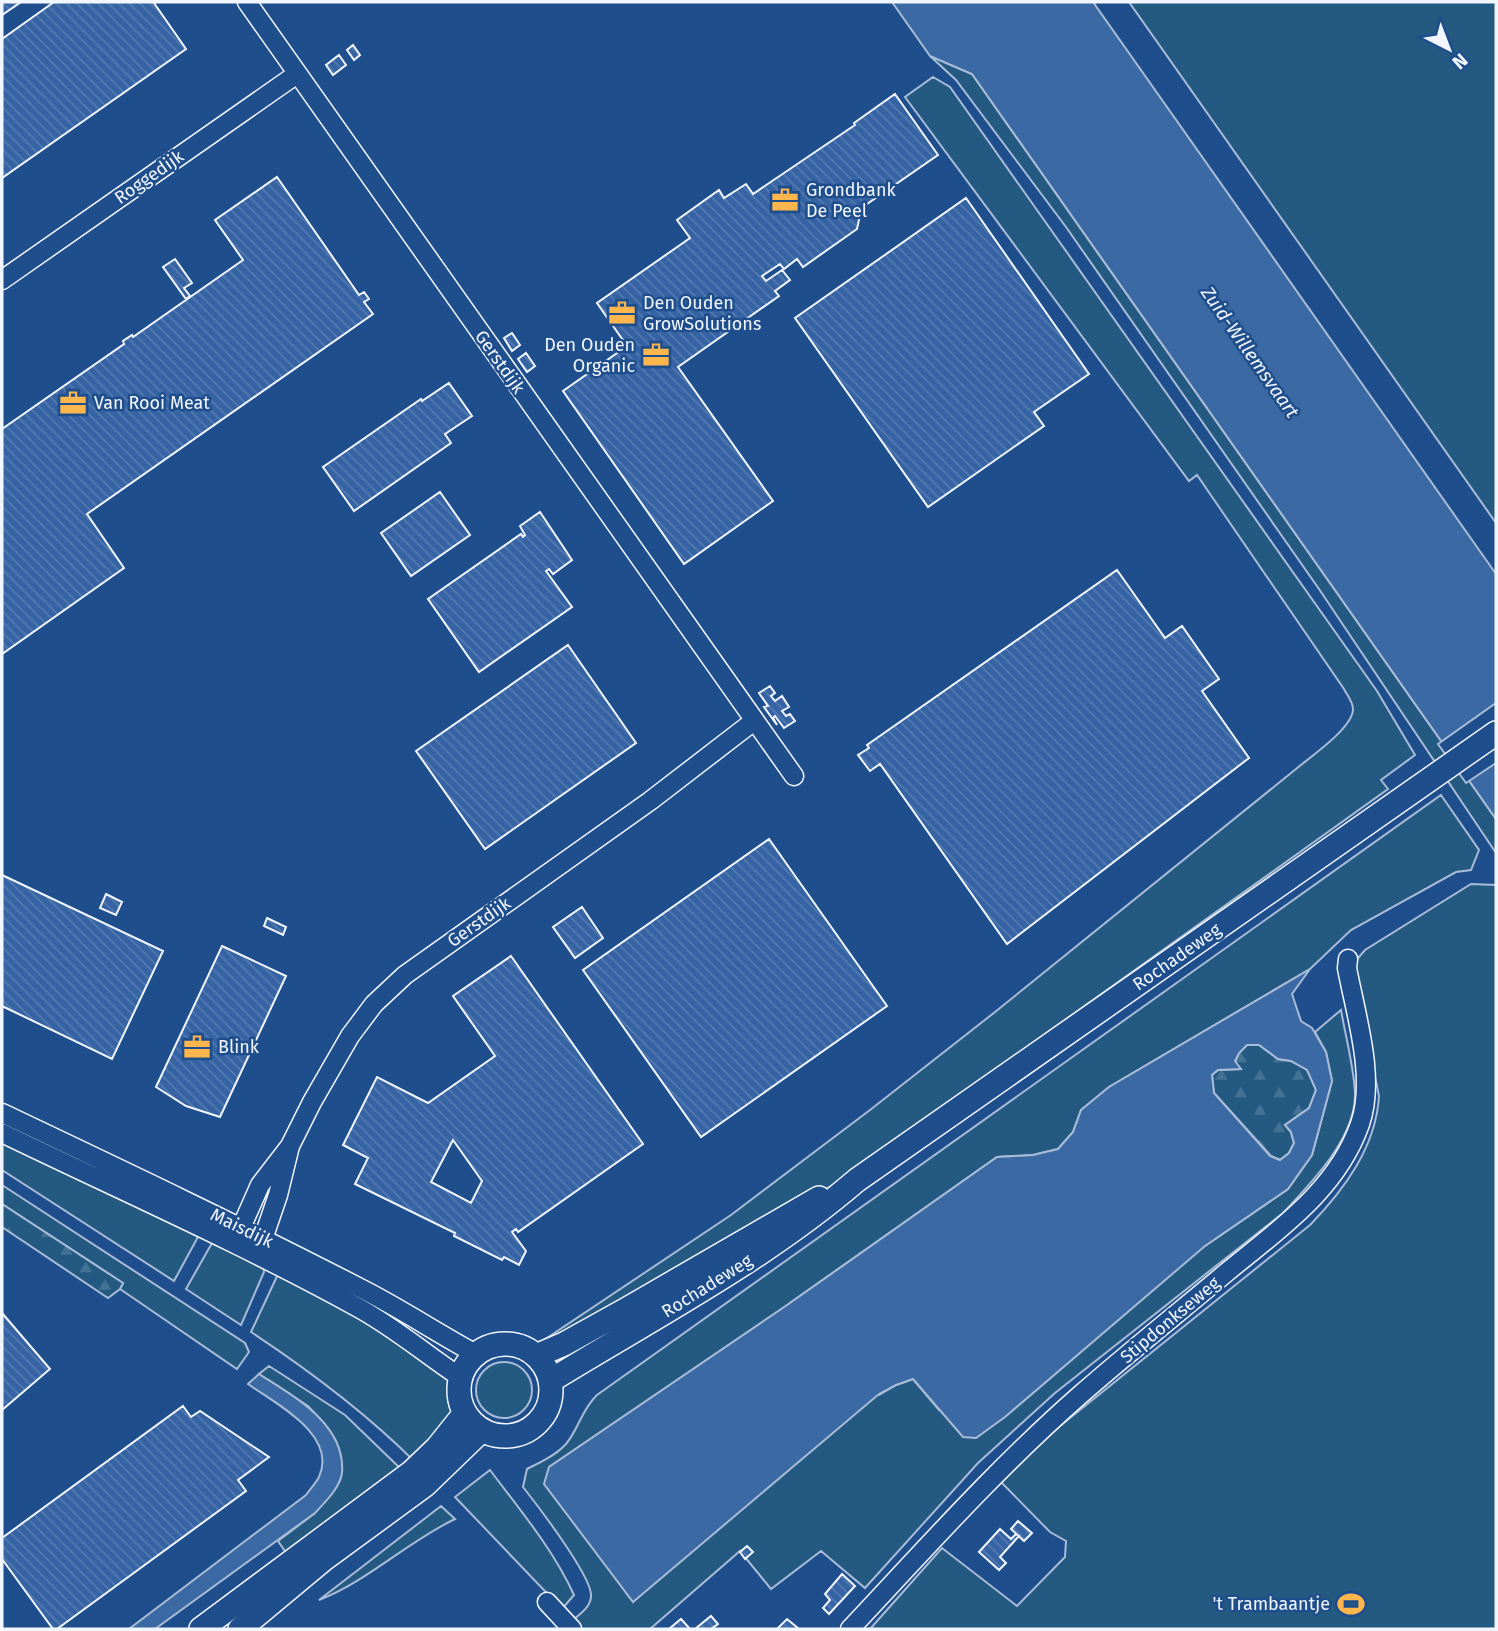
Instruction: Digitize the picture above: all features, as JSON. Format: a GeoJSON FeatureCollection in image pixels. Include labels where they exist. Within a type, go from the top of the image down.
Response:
{"type":"FeatureCollection","features":[{"type":"Feature","properties":{"kind":"main road","name":"Rochadeweg"},"geometry":{"type":"LineString","coordinates":[[550,1381],[778,1242],[816,1215],[857,1180],[1496,733]]}},
{"type":"Feature","properties":{"kind":"main road","name":"Rochadeweg"},"geometry":{"type":"LineString","coordinates":[[536,1356],[617,1315],[807,1204],[857,1180]]}},
{"type":"Feature","properties":{"kind":"main road"},"geometry":{"type":"LineString","coordinates":[[240,1629],[324,1559],[474,1452],[519,1447],[542,1436],[555,1419],[572,1383],[642,1326]]}},
{"type":"Feature","properties":{"kind":"main road"},"geometry":{"type":"LineString","coordinates":[[506,1344],[520,1346],[536,1356],[550,1381],[551,1390],[543,1415],[532,1427],[508,1436],[482,1430],[465,1413],[460,1401],[460,1377],[466,1364],[490,1346],[506,1344]]}},
{"type":"Feature","properties":{"kind":"main road"},"geometry":{"type":"LineString","coordinates":[[201,1629],[412,1472],[437,1448],[465,1413]]}},
{"type":"Feature","properties":{"kind":"main road"},"geometry":{"type":"LineString","coordinates":[[425,1485],[482,1430]]}},
{"type":"Feature","properties":{"kind":"street","name":"Gerstdijk"},"geometry":{"type":"LineString","coordinates":[[247,2],[794,776]]}},
{"type":"Feature","properties":{"kind":"street","name":"Roggedijk"},"geometry":{"type":"LineString","coordinates":[[2,279],[297,74]]}},
{"type":"Feature","properties":{"kind":"street","name":"Gerstdijk"},"geometry":{"type":"LineString","coordinates":[[241,1228],[260,1185],[290,1146],[350,1036],[374,1004],[405,975],[650,801],[754,721]]}},
{"type":"Feature","properties":{"kind":"street","name":"Stipdonkseweg"},"geometry":{"type":"LineString","coordinates":[[850,1629],[990,1479],[1080,1395],[1306,1207],[1343,1161],[1360,1125],[1367,1098],[1366,1070],[1347,968],[1348,959]]}},
{"type":"Feature","properties":{"kind":"street","name":"Maisdijk"},"geometry":{"type":"LineString","coordinates":[[2,1113],[365,1290],[476,1354]]}},
{"type":"Feature","properties":{"kind":"street","name":"Maisdijk"},"geometry":{"type":"LineString","coordinates":[[2,1133],[245,1249],[387,1324],[460,1377]]}},
{"type":"Feature","properties":{"kind":"street","name":"Gerstdijk"},"geometry":{"type":"LineString","coordinates":[[264,1239],[290,1146]]}},
{"type":"Feature","properties":{"kind":"street"},"geometry":{"type":"LineString","coordinates":[[241,1228],[245,1249],[264,1239]]}},
{"type":"Feature","properties":{"kind":"street"},"geometry":{"type":"LineString","coordinates":[[547,1602],[572,1629]]}},
{"type":"Feature","properties":{"kind":"green space"},"geometry":{"type":"Polygon","coordinates":[[[1129,2],[1496,2],[1496,523],[1129,2]]]}},
{"type":"Feature","properties":{"kind":"green space"},"geometry":{"type":"Polygon","coordinates":[[[930,56],[972,74],[1496,819],[1496,853],[1319,589],[1066,227],[956,80],[930,56]]]}},
{"type":"Feature","properties":{"kind":"green space"},"geometry":{"type":"Polygon","coordinates":[[[933,77],[950,87],[1377,691],[1415,755],[1381,780],[1388,789],[840,1181],[549,1345],[538,1344],[731,1215],[870,1110],[1320,750],[1339,733],[1351,717],[1353,706],[1344,689],[1197,475],[1189,481],[905,97],[933,77]]]}},
{"type":"Feature","properties":{"kind":"green space"},"geometry":{"type":"Polygon","coordinates":[[[1441,795],[1479,850],[1471,870],[1456,872],[1351,930],[1310,969],[1109,1087],[1081,1110],[1073,1132],[1058,1149],[1033,1155],[997,1157],[790,1303],[879,1395],[913,1379],[939,1410],[1205,1246],[1288,1189],[1312,1155],[1332,1081],[1326,1052],[1315,1032],[1341,1010],[1353,1075],[1353,1111],[1348,1128],[1330,1159],[1283,1213],[1055,1393],[978,1463],[865,1588],[821,1551],[771,1589],[740,1551],[650,1629],[582,1629],[573,1620],[590,1602],[588,1584],[562,1540],[523,1487],[527,1469],[553,1455],[566,1444],[597,1395],[1441,795]]]}},
{"type":"Feature","properties":{"kind":"green space"},"geometry":{"type":"Polygon","coordinates":[[[1471,884],[1496,885],[1496,1629],[870,1629],[942,1548],[1017,1606],[1065,1557],[1066,1541],[1050,1532],[1001,1482],[1060,1426],[1310,1225],[1335,1197],[1365,1150],[1377,1115],[1379,1096],[1352,965],[1365,950],[1471,884]]]}},
{"type":"Feature","properties":{"kind":"green space"},"geometry":{"type":"Polygon","coordinates":[[[1247,1045],[1259,1045],[1278,1059],[1291,1061],[1308,1070],[1316,1090],[1309,1108],[1285,1125],[1291,1132],[1294,1143],[1289,1153],[1280,1160],[1271,1156],[1214,1093],[1212,1075],[1218,1070],[1240,1069],[1235,1062],[1247,1045]]]}},
{"type":"Feature","properties":{"kind":"green space"},"geometry":{"type":"Polygon","coordinates":[[[2,1142],[199,1235],[174,1281],[2,1170],[2,1142]]]}},
{"type":"Feature","properties":{"kind":"green space"},"geometry":{"type":"Polygon","coordinates":[[[2,1185],[245,1343],[249,1352],[237,1369],[120,1289],[123,1283],[2,1204],[2,1185]]]}},
{"type":"Feature","properties":{"kind":"green space"},"geometry":{"type":"Polygon","coordinates":[[[2,1204],[123,1283],[120,1289],[108,1298],[2,1227],[2,1204]]]}},
{"type":"Feature","properties":{"kind":"green space"},"geometry":{"type":"Polygon","coordinates":[[[212,1243],[263,1265],[264,1272],[241,1325],[186,1289],[212,1243]]]}},
{"type":"Feature","properties":{"kind":"green space"},"geometry":{"type":"Polygon","coordinates":[[[279,1272],[343,1307],[445,1373],[453,1391],[453,1410],[415,1462],[377,1426],[336,1393],[251,1332],[279,1272]]]}},
{"type":"Feature","properties":{"kind":"green space"},"geometry":{"type":"Polygon","coordinates":[[[499,1362],[509,1362],[524,1370],[530,1379],[530,1401],[524,1410],[509,1418],[499,1418],[481,1406],[476,1395],[476,1385],[488,1367],[499,1362]]]}},
{"type":"Feature","properties":{"kind":"green space"},"geometry":{"type":"Polygon","coordinates":[[[269,1366],[345,1415],[404,1472],[289,1557],[278,1541],[315,1513],[340,1457],[336,1441],[308,1406],[259,1374],[269,1366]]]}},
{"type":"Feature","properties":{"kind":"green space"},"geometry":{"type":"Polygon","coordinates":[[[490,1470],[535,1530],[566,1578],[574,1595],[562,1609],[455,1497],[490,1470]]]}},
{"type":"Feature","properties":{"kind":"green space"},"geometry":{"type":"Polygon","coordinates":[[[441,1506],[455,1519],[354,1583],[319,1600],[441,1506]]]}},
{"type":"Feature","properties":{"kind":"water","name":"Zuid-Willemsvaart"},"geometry":{"type":"Polygon","coordinates":[[[892,2],[1093,2],[1496,574],[1496,819],[972,74],[930,56],[892,2]],[[1459,731],[1452,736],[1478,774],[1486,769],[1459,731]]]}},
{"type":"Feature","properties":{"kind":"water"},"geometry":{"type":"Polygon","coordinates":[[[1310,969],[1292,994],[1301,1021],[1312,1028],[1326,1052],[1332,1081],[1312,1155],[1288,1189],[1205,1246],[1005,1417],[976,1438],[963,1437],[913,1379],[879,1394],[633,1602],[544,1484],[549,1467],[790,1303],[997,1157],[1033,1155],[1058,1149],[1073,1132],[1081,1110],[1109,1087],[1310,969]],[[1247,1045],[1239,1053],[1235,1061],[1241,1069],[1218,1070],[1212,1075],[1214,1093],[1270,1156],[1280,1160],[1289,1153],[1294,1143],[1291,1132],[1285,1125],[1309,1108],[1316,1090],[1307,1070],[1291,1061],[1278,1059],[1259,1045],[1247,1045]]]}},
{"type":"Feature","properties":{"kind":"water"},"geometry":{"type":"Polygon","coordinates":[[[259,1374],[301,1402],[326,1426],[336,1440],[341,1456],[342,1473],[338,1484],[332,1495],[315,1513],[155,1629],[129,1629],[306,1495],[319,1477],[323,1462],[320,1448],[312,1434],[288,1411],[248,1384],[259,1374]]]}},
{"type":"Feature","properties":{"kind":"pier"},"geometry":{"type":"Polygon","coordinates":[[[1496,703],[1496,763],[1466,783],[1438,744],[1496,703]]]}},
{"type":"Feature","properties":{"kind":"building"},"geometry":{"type":"Polygon","coordinates":[[[2,2],[21,2],[2,15],[2,2]]]}},
{"type":"Feature","properties":{"kind":"building"},"geometry":{"type":"Polygon","coordinates":[[[54,2],[156,2],[154,3],[186,49],[2,178],[2,39],[54,2]]]}},
{"type":"Feature","properties":{"kind":"building"},"geometry":{"type":"Polygon","coordinates":[[[353,45],[360,55],[354,60],[347,50],[353,45]]]}},
{"type":"Feature","properties":{"kind":"building"},"geometry":{"type":"Polygon","coordinates":[[[339,55],[346,65],[333,75],[326,65],[339,55]]]}},
{"type":"Feature","properties":{"kind":"building"},"geometry":{"type":"Polygon","coordinates":[[[895,94],[938,155],[857,211],[860,215],[857,229],[803,267],[797,259],[784,269],[780,264],[762,276],[766,281],[782,270],[790,280],[775,291],[779,296],[678,367],[773,501],[684,564],[563,391],[627,346],[597,303],[690,238],[677,220],[719,190],[724,198],[746,184],[753,194],[855,125],[854,123],[895,94]]]}},
{"type":"Feature","properties":{"kind":"building"},"geometry":{"type":"Polygon","coordinates":[[[277,177],[359,295],[364,292],[369,299],[364,302],[373,314],[87,514],[124,568],[2,654],[2,429],[124,344],[123,341],[132,335],[133,337],[243,260],[215,220],[277,177]]]}},
{"type":"Feature","properties":{"kind":"building"},"geometry":{"type":"Polygon","coordinates":[[[966,198],[1089,374],[1034,412],[1044,426],[928,507],[795,318],[966,198]]]}},
{"type":"Feature","properties":{"kind":"building"},"geometry":{"type":"Polygon","coordinates":[[[175,259],[192,283],[184,288],[190,296],[186,299],[163,267],[175,259]]]}},
{"type":"Feature","properties":{"kind":"building"},"geometry":{"type":"Polygon","coordinates":[[[512,333],[520,345],[512,351],[504,338],[512,333]]]}},
{"type":"Feature","properties":{"kind":"building"},"geometry":{"type":"Polygon","coordinates":[[[526,353],[535,366],[527,372],[518,359],[526,353]]]}},
{"type":"Feature","properties":{"kind":"building"},"geometry":{"type":"Polygon","coordinates":[[[449,383],[472,416],[445,434],[451,443],[354,511],[323,467],[421,399],[422,401],[449,383]]]}},
{"type":"Feature","properties":{"kind":"building"},"geometry":{"type":"Polygon","coordinates":[[[440,492],[470,535],[411,576],[381,533],[440,492]]]}},
{"type":"Feature","properties":{"kind":"building"},"geometry":{"type":"Polygon","coordinates":[[[540,512],[572,560],[553,574],[549,569],[546,571],[572,607],[479,672],[428,599],[521,534],[523,537],[525,535],[520,526],[540,512]]]}},
{"type":"Feature","properties":{"kind":"building"},"geometry":{"type":"Polygon","coordinates":[[[1117,570],[1165,638],[1182,626],[1219,679],[1202,691],[1249,758],[1007,944],[880,764],[870,771],[858,755],[869,748],[867,745],[1117,570]]]}},
{"type":"Feature","properties":{"kind":"building"},"geometry":{"type":"Polygon","coordinates":[[[568,645],[636,743],[485,849],[416,751],[568,645]]]}},
{"type":"Feature","properties":{"kind":"building"},"geometry":{"type":"Polygon","coordinates":[[[770,686],[775,693],[771,696],[775,701],[782,696],[789,707],[782,711],[786,716],[790,714],[795,721],[784,728],[775,716],[773,718],[777,725],[764,707],[768,706],[759,693],[770,686]]]}},
{"type":"Feature","properties":{"kind":"building"},"geometry":{"type":"Polygon","coordinates":[[[769,839],[887,1006],[701,1137],[583,970],[769,839]]]}},
{"type":"Feature","properties":{"kind":"building"},"geometry":{"type":"Polygon","coordinates":[[[2,875],[163,951],[112,1059],[2,1006],[2,875]]]}},
{"type":"Feature","properties":{"kind":"building"},"geometry":{"type":"Polygon","coordinates":[[[106,894],[122,902],[116,915],[100,908],[106,894]]]}},
{"type":"Feature","properties":{"kind":"building"},"geometry":{"type":"Polygon","coordinates":[[[582,907],[603,938],[575,958],[553,927],[582,907]]]}},
{"type":"Feature","properties":{"kind":"building"},"geometry":{"type":"Polygon","coordinates":[[[267,918],[286,927],[283,935],[264,926],[267,918]]]}},
{"type":"Feature","properties":{"kind":"building"},"geometry":{"type":"Polygon","coordinates":[[[222,946],[286,976],[220,1117],[186,1106],[156,1087],[222,946]]]}},
{"type":"Feature","properties":{"kind":"building"},"geometry":{"type":"Polygon","coordinates":[[[511,956],[643,1144],[518,1232],[516,1229],[512,1232],[526,1251],[519,1265],[504,1257],[502,1260],[454,1236],[455,1233],[355,1184],[368,1158],[343,1145],[377,1077],[428,1103],[495,1056],[453,996],[511,956]],[[453,1140],[431,1182],[471,1203],[482,1181],[453,1140]]]}},
{"type":"Feature","properties":{"kind":"building"},"geometry":{"type":"Polygon","coordinates":[[[2,1313],[50,1369],[2,1410],[2,1313]]]}},
{"type":"Feature","properties":{"kind":"building"},"geometry":{"type":"Polygon","coordinates":[[[183,1406],[191,1417],[200,1411],[269,1457],[238,1480],[246,1491],[57,1629],[53,1629],[2,1559],[2,1538],[183,1406]]]}},
{"type":"Feature","properties":{"kind":"building"},"geometry":{"type":"Polygon","coordinates":[[[1018,1521],[1032,1533],[1024,1541],[1011,1529],[1018,1521]]]}},
{"type":"Feature","properties":{"kind":"building"},"geometry":{"type":"Polygon","coordinates":[[[1000,1529],[1011,1539],[1016,1534],[1019,1536],[1000,1557],[1006,1563],[999,1570],[979,1552],[1000,1529]]]}},
{"type":"Feature","properties":{"kind":"building"},"geometry":{"type":"Polygon","coordinates":[[[747,1546],[753,1552],[745,1559],[740,1552],[747,1546]]]}},
{"type":"Feature","properties":{"kind":"building"},"geometry":{"type":"Polygon","coordinates":[[[842,1574],[855,1586],[829,1614],[823,1608],[830,1600],[825,1594],[842,1574]]]}},
{"type":"Feature","properties":{"kind":"building"},"geometry":{"type":"Polygon","coordinates":[[[711,1616],[718,1624],[711,1629],[695,1629],[711,1616]]]}},
{"type":"Feature","properties":{"kind":"building"},"geometry":{"type":"Polygon","coordinates":[[[681,1619],[690,1629],[669,1629],[681,1619]]]}},
{"type":"Feature","properties":{"kind":"building"},"geometry":{"type":"Polygon","coordinates":[[[787,1619],[799,1629],[777,1629],[787,1619]]]}},
{"type":"Feature","properties":{"kind":"place","name":"Grondbank De Peel"},"geometry":{"type":"Point","coordinates":[785,200]}},
{"type":"Feature","properties":{"kind":"place","name":"Den Ouden GrowSolutions"},"geometry":{"type":"Point","coordinates":[622,313]}},
{"type":"Feature","properties":{"kind":"place","name":"Den Ouden Organic"},"geometry":{"type":"Point","coordinates":[656,355]}},
{"type":"Feature","properties":{"kind":"place","name":"Van Rooi Meat"},"geometry":{"type":"Point","coordinates":[73,403]}},
{"type":"Feature","properties":{"kind":"place","name":"Blink"},"geometry":{"type":"Point","coordinates":[197,1047]}},
{"type":"Feature","properties":{"kind":"place","name":"'t Trambaantje"},"geometry":{"type":"Point","coordinates":[1351,1604]}}]}
